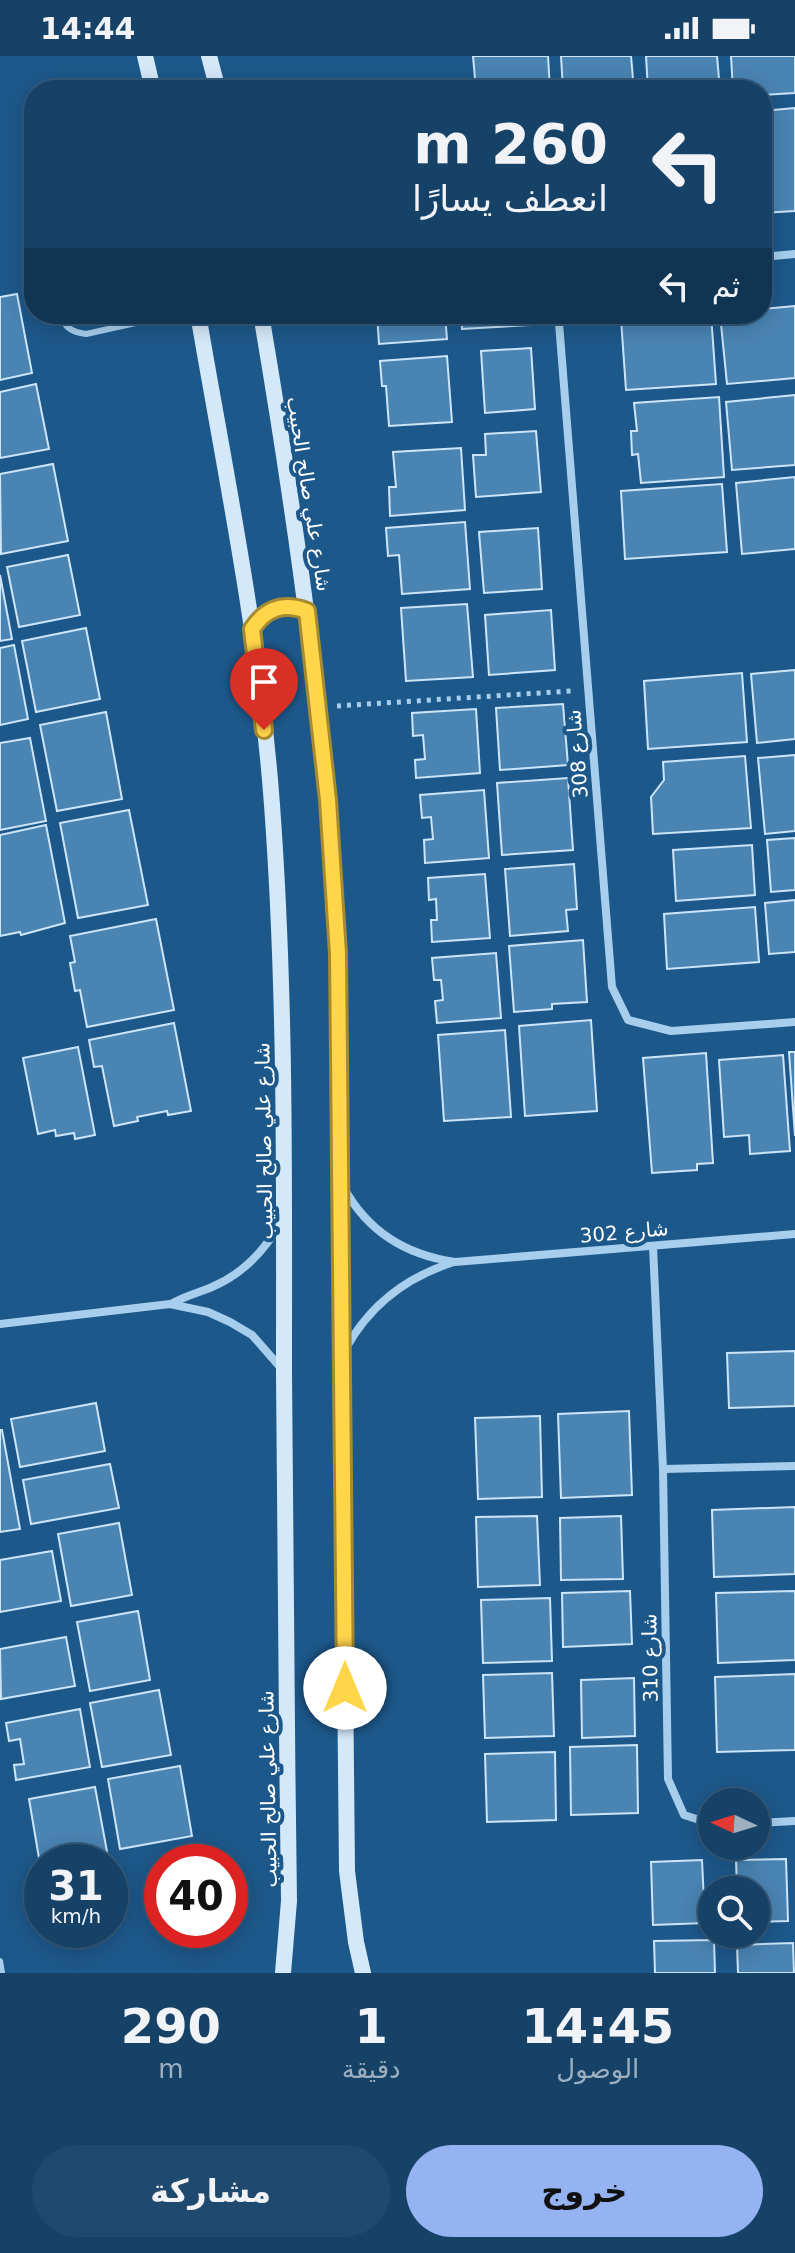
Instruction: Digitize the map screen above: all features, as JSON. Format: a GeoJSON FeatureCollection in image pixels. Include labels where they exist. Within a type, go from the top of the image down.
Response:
{"type":"FeatureCollection","features":[{"type":"Feature","properties":{"kind":"street"},"geometry":{"type":"LineString","coordinates":[[145,56],[151,80]]}},
{"type":"Feature","properties":{"kind":"street"},"geometry":{"type":"LineString","coordinates":[[209,56],[215,80]]}},
{"type":"Feature","properties":{"kind":"street"},"geometry":{"type":"LineString","coordinates":[[772,256],[795,254]]}},
{"type":"Feature","properties":{"kind":"street","name":"شارع علي صالح الحبيب"},"geometry":{"type":"LineString","coordinates":[[200,324],[252,629],[276,863],[284,1054],[286,1213],[284,1372],[289,1901],[283,1973]]}},
{"type":"Feature","properties":{"kind":"street","name":"شارع علي صالح الحبيب"},"geometry":{"type":"LineString","coordinates":[[263,324],[307,611],[331,830],[338,954],[347,1871],[363,1973]]}},
{"type":"Feature","properties":{"kind":"street","name":"شارع 308"},"geometry":{"type":"LineString","coordinates":[[559,324],[612,987],[628,1020],[671,1031],[795,1022]]}},
{"type":"Feature","properties":{"kind":"street"},"geometry":{"type":"LineString","coordinates":[[252,629],[259,618],[282,606],[295,606],[307,611]]}},
{"type":"Feature","properties":{"kind":"street","name":"شارع 302"},"geometry":{"type":"LineString","coordinates":[[341,1184],[362,1216],[390,1241],[432,1259],[455,1262],[795,1234]]}},
{"type":"Feature","properties":{"kind":"street"},"geometry":{"type":"LineString","coordinates":[[170,1304],[229,1280],[262,1251],[286,1213]]}},
{"type":"Feature","properties":{"kind":"street","name":"شارع 310"},"geometry":{"type":"LineString","coordinates":[[653,1246],[663,1469],[668,1779],[684,1815],[698,1820]]}},
{"type":"Feature","properties":{"kind":"street","name":"شارع 302"},"geometry":{"type":"LineString","coordinates":[[343,1354],[356,1330],[394,1290],[414,1278],[455,1262]]}},
{"type":"Feature","properties":{"kind":"street"},"geometry":{"type":"LineString","coordinates":[[0,1324],[170,1304],[208,1312],[252,1335],[270,1352],[284,1372]]}},
{"type":"Feature","properties":{"kind":"street"},"geometry":{"type":"LineString","coordinates":[[663,1469],[795,1466]]}},
{"type":"Feature","properties":{"kind":"street"},"geometry":{"type":"LineString","coordinates":[[770,1822],[795,1821]]}},
{"type":"Feature","properties":{"kind":"lane"},"geometry":{"type":"LineString","coordinates":[[66,324],[75,333],[86,334],[131,324]]}},
{"type":"Feature","properties":{"kind":"lane"},"geometry":{"type":"LineString","coordinates":[[0,1961],[2,1973]]}},
{"type":"Feature","properties":{"kind":"path"},"geometry":{"type":"LineString","coordinates":[[319,707],[588,690]]}},
{"type":"Feature","properties":{"kind":"building"},"geometry":{"type":"Polygon","coordinates":[[[473,56],[548,56],[549,80],[475,80],[473,56]]]}},
{"type":"Feature","properties":{"kind":"building"},"geometry":{"type":"Polygon","coordinates":[[[561,56],[631,56],[633,80],[562,80],[561,56]]]}},
{"type":"Feature","properties":{"kind":"building"},"geometry":{"type":"Polygon","coordinates":[[[646,56],[717,56],[719,80],[647,80],[646,56]]]}},
{"type":"Feature","properties":{"kind":"building"},"geometry":{"type":"Polygon","coordinates":[[[731,56],[795,56],[795,93],[772,94],[772,80],[732,80],[731,56]]]}},
{"type":"Feature","properties":{"kind":"building"},"geometry":{"type":"Polygon","coordinates":[[[795,108],[795,211],[772,212],[772,110],[795,108]]]}},
{"type":"Feature","properties":{"kind":"building"},"geometry":{"type":"Polygon","coordinates":[[[17,294],[32,373],[0,380],[0,297],[17,294]]]}},
{"type":"Feature","properties":{"kind":"building"},"geometry":{"type":"Polygon","coordinates":[[[795,306],[795,378],[727,384],[721,324],[772,324],[772,308],[795,306]]]}},
{"type":"Feature","properties":{"kind":"building"},"geometry":{"type":"Polygon","coordinates":[[[378,324],[446,324],[447,339],[379,344],[378,324]]]}},
{"type":"Feature","properties":{"kind":"building"},"geometry":{"type":"Polygon","coordinates":[[[462,324],[530,325],[462,329],[462,324]]]}},
{"type":"Feature","properties":{"kind":"building"},"geometry":{"type":"Polygon","coordinates":[[[621,324],[712,324],[716,384],[626,390],[621,324]]]}},
{"type":"Feature","properties":{"kind":"building"},"geometry":{"type":"Polygon","coordinates":[[[531,348],[535,409],[485,413],[481,351],[531,348]]]}},
{"type":"Feature","properties":{"kind":"building"},"geometry":{"type":"Polygon","coordinates":[[[447,356],[452,422],[389,426],[386,386],[382,386],[380,361],[447,356]]]}},
{"type":"Feature","properties":{"kind":"building"},"geometry":{"type":"Polygon","coordinates":[[[36,384],[49,449],[0,458],[0,392],[36,384]]]}},
{"type":"Feature","properties":{"kind":"building"},"geometry":{"type":"Polygon","coordinates":[[[795,395],[795,465],[732,470],[726,402],[795,395]]]}},
{"type":"Feature","properties":{"kind":"building"},"geometry":{"type":"Polygon","coordinates":[[[719,397],[724,477],[641,483],[638,454],[632,455],[631,431],[637,431],[634,403],[719,397]]]}},
{"type":"Feature","properties":{"kind":"building"},"geometry":{"type":"Polygon","coordinates":[[[536,431],[541,492],[476,497],[473,455],[486,455],[485,434],[536,431]]]}},
{"type":"Feature","properties":{"kind":"building"},"geometry":{"type":"Polygon","coordinates":[[[461,448],[465,510],[390,516],[389,487],[396,487],[393,452],[461,448]]]}},
{"type":"Feature","properties":{"kind":"building"},"geometry":{"type":"Polygon","coordinates":[[[53,464],[68,541],[1,554],[0,474],[53,464]]]}},
{"type":"Feature","properties":{"kind":"building"},"geometry":{"type":"Polygon","coordinates":[[[795,477],[795,549],[742,554],[736,483],[795,477]]]}},
{"type":"Feature","properties":{"kind":"building"},"geometry":{"type":"Polygon","coordinates":[[[722,484],[727,552],[625,559],[621,491],[722,484]]]}},
{"type":"Feature","properties":{"kind":"building"},"geometry":{"type":"Polygon","coordinates":[[[465,522],[470,589],[402,594],[399,555],[388,556],[386,528],[465,522]]]}},
{"type":"Feature","properties":{"kind":"building"},"geometry":{"type":"Polygon","coordinates":[[[538,528],[542,589],[484,593],[479,532],[538,528]]]}},
{"type":"Feature","properties":{"kind":"building"},"geometry":{"type":"Polygon","coordinates":[[[68,555],[80,615],[19,627],[7,567],[68,555]]]}},
{"type":"Feature","properties":{"kind":"building"},"geometry":{"type":"Polygon","coordinates":[[[0,575],[12,639],[0,641],[0,575]]]}},
{"type":"Feature","properties":{"kind":"building"},"geometry":{"type":"Polygon","coordinates":[[[467,604],[473,677],[406,681],[401,608],[467,604]]]}},
{"type":"Feature","properties":{"kind":"building"},"geometry":{"type":"Polygon","coordinates":[[[551,610],[555,670],[489,675],[485,615],[551,610]]]}},
{"type":"Feature","properties":{"kind":"building"},"geometry":{"type":"Polygon","coordinates":[[[86,628],[100,699],[36,712],[22,641],[86,628]]]}},
{"type":"Feature","properties":{"kind":"building"},"geometry":{"type":"Polygon","coordinates":[[[14,645],[28,719],[0,725],[0,648],[14,645]]]}},
{"type":"Feature","properties":{"kind":"building"},"geometry":{"type":"Polygon","coordinates":[[[795,670],[795,739],[757,743],[751,674],[795,670]]]}},
{"type":"Feature","properties":{"kind":"building"},"geometry":{"type":"Polygon","coordinates":[[[742,673],[747,742],[648,749],[644,681],[742,673]]]}},
{"type":"Feature","properties":{"kind":"building"},"geometry":{"type":"Polygon","coordinates":[[[563,704],[568,765],[500,770],[496,708],[563,704]]]}},
{"type":"Feature","properties":{"kind":"building"},"geometry":{"type":"Polygon","coordinates":[[[476,709],[480,773],[416,778],[415,760],[425,759],[423,735],[413,736],[412,713],[476,709]]]}},
{"type":"Feature","properties":{"kind":"building"},"geometry":{"type":"Polygon","coordinates":[[[106,712],[122,799],[57,811],[40,725],[106,712]]]}},
{"type":"Feature","properties":{"kind":"building"},"geometry":{"type":"Polygon","coordinates":[[[30,738],[46,821],[0,830],[0,743],[30,738]]]}},
{"type":"Feature","properties":{"kind":"building"},"geometry":{"type":"Polygon","coordinates":[[[795,755],[795,831],[765,834],[758,758],[795,755]]]}},
{"type":"Feature","properties":{"kind":"building"},"geometry":{"type":"Polygon","coordinates":[[[745,756],[751,828],[653,834],[651,797],[664,780],[663,762],[745,756]]]}},
{"type":"Feature","properties":{"kind":"building"},"geometry":{"type":"Polygon","coordinates":[[[568,778],[573,850],[502,855],[497,783],[568,778]]]}},
{"type":"Feature","properties":{"kind":"building"},"geometry":{"type":"Polygon","coordinates":[[[484,790],[489,858],[425,863],[424,840],[433,839],[431,817],[422,818],[420,795],[484,790]]]}},
{"type":"Feature","properties":{"kind":"building"},"geometry":{"type":"Polygon","coordinates":[[[129,810],[148,905],[78,918],[60,823],[129,810]]]}},
{"type":"Feature","properties":{"kind":"building"},"geometry":{"type":"Polygon","coordinates":[[[46,825],[65,923],[21,935],[20,932],[0,936],[0,835],[46,825]]]}},
{"type":"Feature","properties":{"kind":"building"},"geometry":{"type":"Polygon","coordinates":[[[795,838],[795,890],[771,892],[767,840],[795,838]]]}},
{"type":"Feature","properties":{"kind":"building"},"geometry":{"type":"Polygon","coordinates":[[[752,845],[755,895],[676,901],[673,850],[752,845]]]}},
{"type":"Feature","properties":{"kind":"building"},"geometry":{"type":"Polygon","coordinates":[[[574,864],[577,909],[566,910],[568,931],[510,936],[505,869],[574,864]]]}},
{"type":"Feature","properties":{"kind":"building"},"geometry":{"type":"Polygon","coordinates":[[[485,874],[490,938],[432,942],[431,920],[437,920],[436,899],[429,900],[428,878],[485,874]]]}},
{"type":"Feature","properties":{"kind":"building"},"geometry":{"type":"Polygon","coordinates":[[[795,900],[795,952],[769,954],[765,903],[795,900]]]}},
{"type":"Feature","properties":{"kind":"building"},"geometry":{"type":"Polygon","coordinates":[[[755,907],[759,962],[667,969],[664,914],[755,907]]]}},
{"type":"Feature","properties":{"kind":"building"},"geometry":{"type":"Polygon","coordinates":[[[156,919],[174,1010],[87,1027],[80,990],[75,991],[70,963],[75,962],[70,936],[156,919]]]}},
{"type":"Feature","properties":{"kind":"building"},"geometry":{"type":"Polygon","coordinates":[[[583,940],[587,1002],[552,1004],[552,1009],[514,1012],[509,946],[583,940]]]}},
{"type":"Feature","properties":{"kind":"building"},"geometry":{"type":"Polygon","coordinates":[[[496,953],[501,1018],[437,1023],[435,1001],[443,1000],[441,980],[434,980],[432,958],[496,953]]]}},
{"type":"Feature","properties":{"kind":"building"},"geometry":{"type":"Polygon","coordinates":[[[591,1020],[597,1111],[525,1116],[519,1026],[591,1020]]]}},
{"type":"Feature","properties":{"kind":"building"},"geometry":{"type":"Polygon","coordinates":[[[174,1023],[191,1111],[168,1115],[167,1111],[114,1126],[102,1066],[94,1067],[89,1040],[174,1023]]]}},
{"type":"Feature","properties":{"kind":"building"},"geometry":{"type":"Polygon","coordinates":[[[505,1030],[511,1117],[444,1121],[438,1035],[505,1030]]]}},
{"type":"Feature","properties":{"kind":"building"},"geometry":{"type":"Polygon","coordinates":[[[78,1047],[95,1135],[75,1139],[74,1133],[56,1136],[55,1130],[38,1134],[23,1058],[78,1047]]]}},
{"type":"Feature","properties":{"kind":"building"},"geometry":{"type":"Polygon","coordinates":[[[789,1052],[795,1052],[795,1136],[789,1052]]]}},
{"type":"Feature","properties":{"kind":"building"},"geometry":{"type":"Polygon","coordinates":[[[706,1053],[713,1163],[697,1164],[697,1170],[652,1173],[643,1058],[706,1053]]]}},
{"type":"Feature","properties":{"kind":"building"},"geometry":{"type":"Polygon","coordinates":[[[783,1055],[790,1151],[750,1154],[749,1135],[724,1137],[719,1060],[783,1055]]]}},
{"type":"Feature","properties":{"kind":"building"},"geometry":{"type":"Polygon","coordinates":[[[795,1351],[795,1406],[729,1408],[727,1353],[795,1351]]]}},
{"type":"Feature","properties":{"kind":"building"},"geometry":{"type":"Polygon","coordinates":[[[96,1403],[105,1451],[20,1467],[11,1419],[96,1403]]]}},
{"type":"Feature","properties":{"kind":"building"},"geometry":{"type":"Polygon","coordinates":[[[629,1411],[632,1495],[561,1498],[558,1414],[629,1411]]]}},
{"type":"Feature","properties":{"kind":"building"},"geometry":{"type":"Polygon","coordinates":[[[540,1416],[542,1497],[478,1499],[475,1418],[540,1416]]]}},
{"type":"Feature","properties":{"kind":"building"},"geometry":{"type":"Polygon","coordinates":[[[0,1430],[20,1529],[0,1532],[0,1430]]]}},
{"type":"Feature","properties":{"kind":"building"},"geometry":{"type":"Polygon","coordinates":[[[110,1464],[119,1508],[31,1524],[23,1480],[110,1464]]]}},
{"type":"Feature","properties":{"kind":"building"},"geometry":{"type":"Polygon","coordinates":[[[795,1507],[795,1574],[714,1577],[712,1510],[795,1507]]]}},
{"type":"Feature","properties":{"kind":"building"},"geometry":{"type":"Polygon","coordinates":[[[537,1516],[540,1585],[478,1587],[476,1517],[537,1516]]]}},
{"type":"Feature","properties":{"kind":"building"},"geometry":{"type":"Polygon","coordinates":[[[621,1516],[623,1579],[561,1580],[560,1518],[621,1516]]]}},
{"type":"Feature","properties":{"kind":"building"},"geometry":{"type":"Polygon","coordinates":[[[119,1523],[132,1595],[71,1606],[58,1534],[119,1523]]]}},
{"type":"Feature","properties":{"kind":"building"},"geometry":{"type":"Polygon","coordinates":[[[52,1551],[61,1601],[0,1612],[0,1560],[52,1551]]]}},
{"type":"Feature","properties":{"kind":"building"},"geometry":{"type":"Polygon","coordinates":[[[630,1591],[632,1644],[563,1647],[562,1593],[630,1591]]]}},
{"type":"Feature","properties":{"kind":"building"},"geometry":{"type":"Polygon","coordinates":[[[795,1591],[795,1660],[718,1663],[716,1593],[795,1591]]]}},
{"type":"Feature","properties":{"kind":"building"},"geometry":{"type":"Polygon","coordinates":[[[550,1598],[552,1661],[483,1663],[481,1600],[550,1598]]]}},
{"type":"Feature","properties":{"kind":"building"},"geometry":{"type":"Polygon","coordinates":[[[138,1611],[150,1680],[90,1691],[77,1622],[138,1611]]]}},
{"type":"Feature","properties":{"kind":"building"},"geometry":{"type":"Polygon","coordinates":[[[66,1637],[75,1686],[1,1699],[0,1649],[66,1637]]]}},
{"type":"Feature","properties":{"kind":"building"},"geometry":{"type":"Polygon","coordinates":[[[552,1673],[554,1736],[485,1738],[483,1675],[552,1673]]]}},
{"type":"Feature","properties":{"kind":"building"},"geometry":{"type":"Polygon","coordinates":[[[795,1674],[795,1750],[717,1752],[715,1677],[795,1674]]]}},
{"type":"Feature","properties":{"kind":"building"},"geometry":{"type":"Polygon","coordinates":[[[634,1678],[635,1736],[582,1738],[581,1680],[634,1678]]]}},
{"type":"Feature","properties":{"kind":"building"},"geometry":{"type":"Polygon","coordinates":[[[159,1690],[171,1755],[102,1767],[90,1703],[159,1690]]]}},
{"type":"Feature","properties":{"kind":"building"},"geometry":{"type":"Polygon","coordinates":[[[80,1709],[90,1767],[16,1780],[14,1765],[24,1764],[20,1739],[9,1741],[6,1723],[80,1709]]]}},
{"type":"Feature","properties":{"kind":"building"},"geometry":{"type":"Polygon","coordinates":[[[637,1745],[638,1813],[571,1815],[570,1747],[637,1745]]]}},
{"type":"Feature","properties":{"kind":"building"},"geometry":{"type":"Polygon","coordinates":[[[555,1752],[556,1820],[487,1822],[485,1754],[555,1752]]]}},
{"type":"Feature","properties":{"kind":"building"},"geometry":{"type":"Polygon","coordinates":[[[180,1766],[192,1836],[128,1848],[128,1844],[119,1844],[108,1779],[180,1766]]]}},
{"type":"Feature","properties":{"kind":"building"},"geometry":{"type":"Polygon","coordinates":[[[95,1787],[106,1844],[37,1844],[29,1799],[95,1787]]]}},
{"type":"Feature","properties":{"kind":"building"},"geometry":{"type":"Polygon","coordinates":[[[786,1859],[788,1921],[770,1922],[770,1876],[737,1876],[736,1860],[786,1859]]]}},
{"type":"Feature","properties":{"kind":"building"},"geometry":{"type":"Polygon","coordinates":[[[702,1860],[703,1876],[698,1876],[698,1923],[653,1925],[651,1862],[702,1860]]]}},
{"type":"Feature","properties":{"kind":"building"},"geometry":{"type":"Polygon","coordinates":[[[698,1940],[698,1948],[714,1948],[715,1973],[655,1973],[654,1941],[698,1940]]]}},
{"type":"Feature","properties":{"kind":"building"},"geometry":{"type":"Polygon","coordinates":[[[793,1943],[794,1973],[738,1973],[737,1948],[770,1948],[770,1944],[793,1943]]]}},
{"type":"Feature","properties":{"kind":"route"},"geometry":{"type":"LineString","coordinates":[[264,730],[252,629],[259,618],[270,610],[295,606],[307,611],[326,769],[338,954],[345,1688]]}}]}
